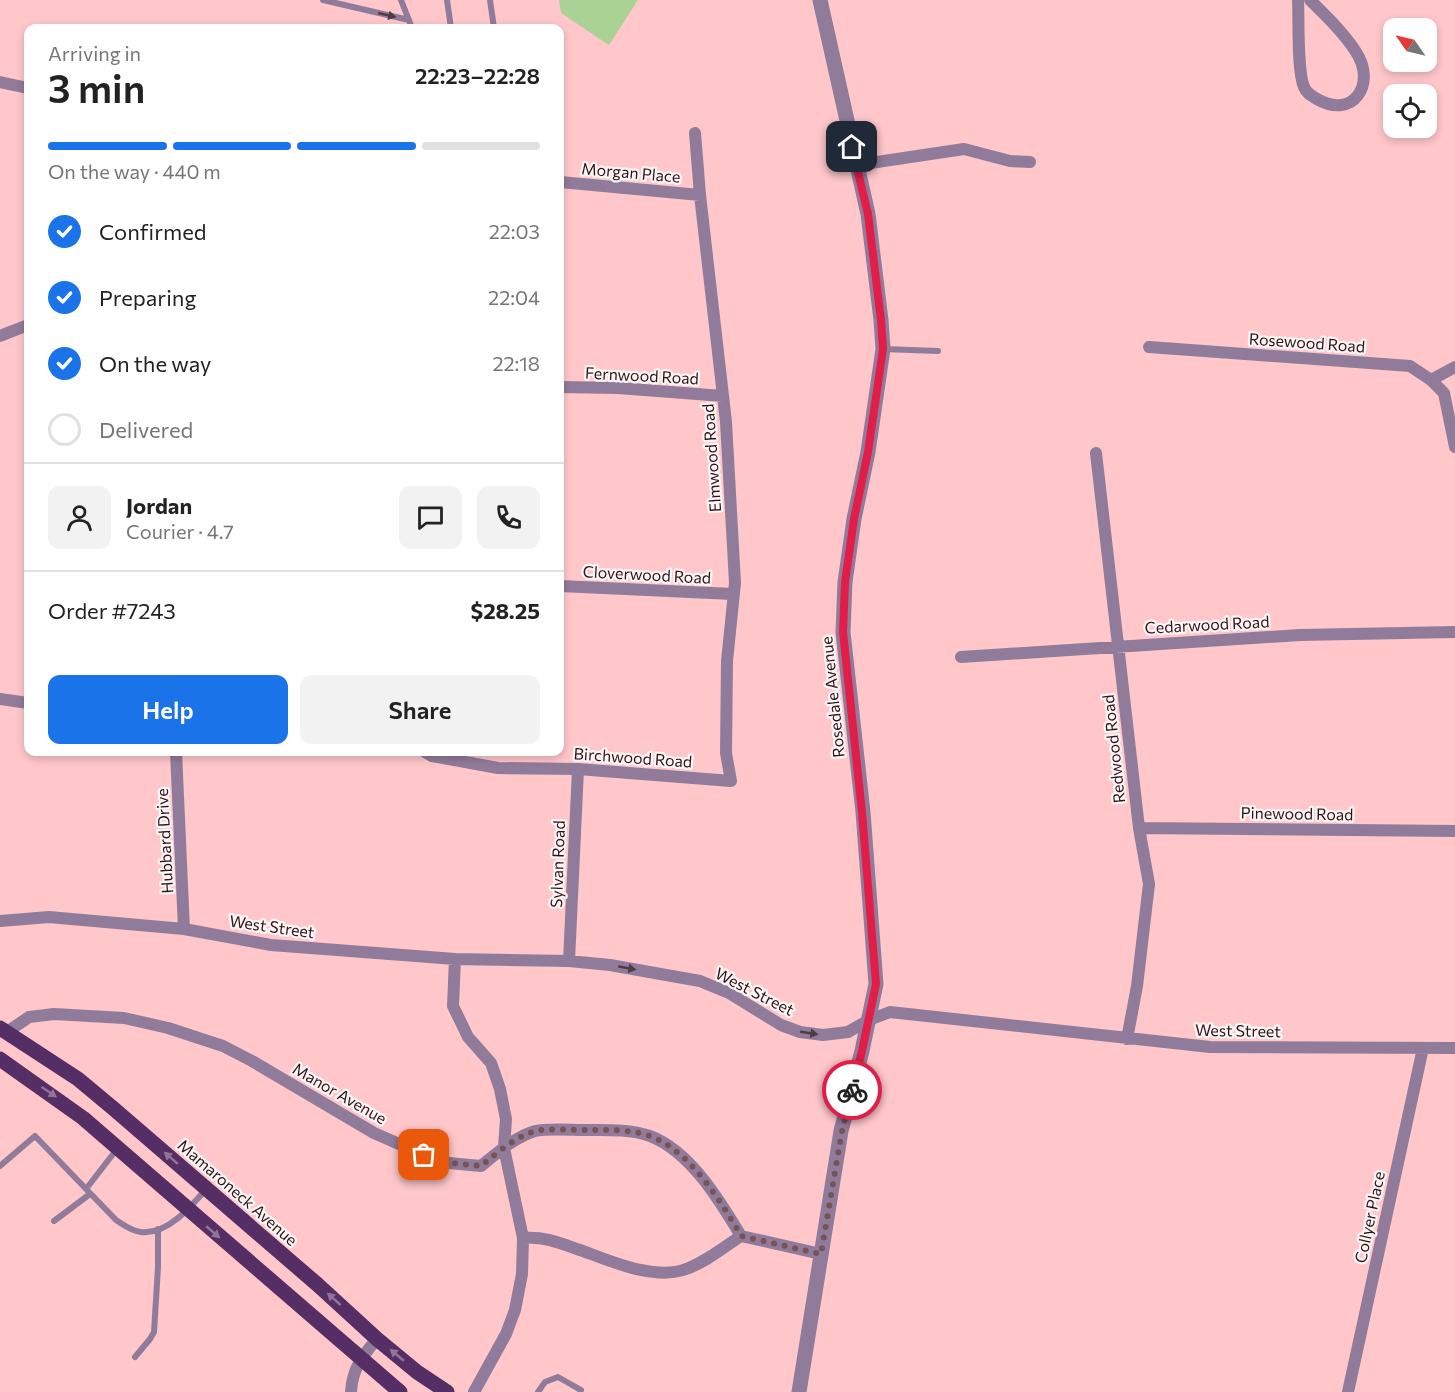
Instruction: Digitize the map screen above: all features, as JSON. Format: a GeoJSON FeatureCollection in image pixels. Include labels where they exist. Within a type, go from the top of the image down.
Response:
{"type":"FeatureCollection","features":[{"type":"Feature","properties":{"kind":"main road","name":"Mamaroneck Avenue"},"geometry":{"type":"LineString","coordinates":[[4,1030],[78,1079],[318,1284],[377,1339],[417,1372],[447,1392]]}},
{"type":"Feature","properties":{"kind":"main road"},"geometry":{"type":"LineString","coordinates":[[0,1059],[59,1099],[118,1148],[400,1392]]}},
{"type":"Feature","properties":{"kind":"street","name":"Rosedale Avenue"},"geometry":{"type":"LineString","coordinates":[[799,1392],[842,1131],[876,984],[862,812],[843,632],[845,582],[883,349],[868,214],[843,111],[820,0]]}},
{"type":"Feature","properties":{"kind":"street"},"geometry":{"type":"LineString","coordinates":[[1298,0],[1299,56],[1303,85],[1307,93],[1326,104],[1340,106],[1353,101],[1363,88],[1365,74],[1357,53],[1310,0]]}},
{"type":"Feature","properties":{"kind":"street"},"geometry":{"type":"LineString","coordinates":[[0,82],[24,87]]}},
{"type":"Feature","properties":{"kind":"street","name":"Elmwood Road"},"geometry":{"type":"LineString","coordinates":[[695,133],[723,396],[735,583],[727,661],[726,753],[731,781]]}},
{"type":"Feature","properties":{"kind":"street"},"geometry":{"type":"LineString","coordinates":[[857,165],[964,149],[1010,161],[1030,162]]}},
{"type":"Feature","properties":{"kind":"street","name":"Morgan Place"},"geometry":{"type":"LineString","coordinates":[[564,182],[700,195]]}},
{"type":"Feature","properties":{"kind":"street"},"geometry":{"type":"LineString","coordinates":[[0,336],[24,327]]}},
{"type":"Feature","properties":{"kind":"street","name":"Rosewood Road"},"geometry":{"type":"LineString","coordinates":[[1149,347],[1410,366],[1431,380]]}},
{"type":"Feature","properties":{"kind":"street"},"geometry":{"type":"LineString","coordinates":[[1455,367],[1431,380],[1444,393],[1455,447]]}},
{"type":"Feature","properties":{"kind":"street","name":"Fernwood Road"},"geometry":{"type":"LineString","coordinates":[[564,387],[618,388],[723,396]]}},
{"type":"Feature","properties":{"kind":"street","name":"Redwood Road"},"geometry":{"type":"LineString","coordinates":[[1096,453],[1139,828],[1149,884],[1137,986],[1127,1039]]}},
{"type":"Feature","properties":{"kind":"street","name":"Cloverwood Road"},"geometry":{"type":"LineString","coordinates":[[564,586],[733,594]]}},
{"type":"Feature","properties":{"kind":"street","name":"Cedarwood Road"},"geometry":{"type":"LineString","coordinates":[[961,657],[1118,645],[1300,635],[1455,632]]}},
{"type":"Feature","properties":{"kind":"street"},"geometry":{"type":"LineString","coordinates":[[0,699],[24,702]]}},
{"type":"Feature","properties":{"kind":"street","name":"Hubbard Drive"},"geometry":{"type":"LineString","coordinates":[[176,756],[184,929]]}},
{"type":"Feature","properties":{"kind":"street","name":"Birchwood Road"},"geometry":{"type":"LineString","coordinates":[[432,756],[498,768],[578,769],[731,781]]}},
{"type":"Feature","properties":{"kind":"street","name":"Sylvan Road"},"geometry":{"type":"LineString","coordinates":[[570,961],[578,769]]}},
{"type":"Feature","properties":{"kind":"street","name":"Pinewood Road"},"geometry":{"type":"LineString","coordinates":[[1139,828],[1455,831]]}},
{"type":"Feature","properties":{"kind":"street","name":"West Street"},"geometry":{"type":"LineString","coordinates":[[0,921],[49,917],[184,929],[271,945],[455,959],[570,961],[610,965],[700,981],[729,993],[781,1025],[800,1032],[823,1035],[848,1032],[869,1020],[890,1012],[1210,1047],[1455,1048]]}},
{"type":"Feature","properties":{"kind":"street"},"geometry":{"type":"LineString","coordinates":[[455,959],[453,1006],[468,1037],[491,1063],[506,1119],[504,1148],[523,1238],[522,1274],[515,1310],[506,1334],[474,1392]]}},
{"type":"Feature","properties":{"kind":"street","name":"Manor Avenue"},"geometry":{"type":"LineString","coordinates":[[4,1030],[29,1017],[54,1014],[95,1015],[135,1021],[199,1038],[223,1046],[252,1060],[374,1133],[424,1155],[449,1163],[481,1166],[504,1148],[536,1131],[608,1130],[642,1134],[652,1137],[671,1149],[692,1166],[722,1204],[741,1236]]}},
{"type":"Feature","properties":{"kind":"street","name":"Collyer Place"},"geometry":{"type":"LineString","coordinates":[[1348,1392],[1423,1048]]}},
{"type":"Feature","properties":{"kind":"street"},"geometry":{"type":"LineString","coordinates":[[523,1238],[551,1239],[619,1264],[665,1274],[687,1269],[741,1236],[821,1254]]}},
{"type":"Feature","properties":{"kind":"street"},"geometry":{"type":"LineString","coordinates":[[351,1392],[360,1358],[377,1339]]}},
{"type":"Feature","properties":{"kind":"lane"},"geometry":{"type":"LineString","coordinates":[[323,0],[409,20]]}},
{"type":"Feature","properties":{"kind":"lane"},"geometry":{"type":"LineString","coordinates":[[401,0],[410,24]]}},
{"type":"Feature","properties":{"kind":"lane"},"geometry":{"type":"LineString","coordinates":[[447,0],[450,24]]}},
{"type":"Feature","properties":{"kind":"lane"},"geometry":{"type":"LineString","coordinates":[[490,0],[494,24]]}},
{"type":"Feature","properties":{"kind":"lane"},"geometry":{"type":"LineString","coordinates":[[883,349],[938,351]]}},
{"type":"Feature","properties":{"kind":"lane"},"geometry":{"type":"LineString","coordinates":[[0,1166],[35,1136],[116,1220],[129,1229],[139,1232],[150,1233],[189,1211],[206,1189]]}},
{"type":"Feature","properties":{"kind":"lane"},"geometry":{"type":"LineString","coordinates":[[54,1221],[88,1192],[118,1148]]}},
{"type":"Feature","properties":{"kind":"lane"},"geometry":{"type":"LineString","coordinates":[[135,1357],[154,1332],[158,1229]]}},
{"type":"Feature","properties":{"kind":"lane"},"geometry":{"type":"LineString","coordinates":[[538,1392],[545,1382],[558,1377],[580,1391]]}},
{"type":"Feature","properties":{"kind":"green space"},"geometry":{"type":"Polygon","coordinates":[[[559,0],[638,0],[609,45],[561,13],[559,0]]]}},
{"type":"Feature","properties":{"kind":"way so far"},"geometry":{"type":"LineString","coordinates":[[424,1155],[449,1163],[481,1166],[504,1148],[536,1131],[608,1130],[642,1134],[652,1137],[671,1149],[692,1166],[722,1204],[741,1236],[821,1254],[842,1131],[852,1090]]}},
{"type":"Feature","properties":{"kind":"route"},"geometry":{"type":"LineString","coordinates":[[852,147],[868,214],[883,349],[845,582],[843,632],[862,812],[876,984],[852,1090]]}}]}
